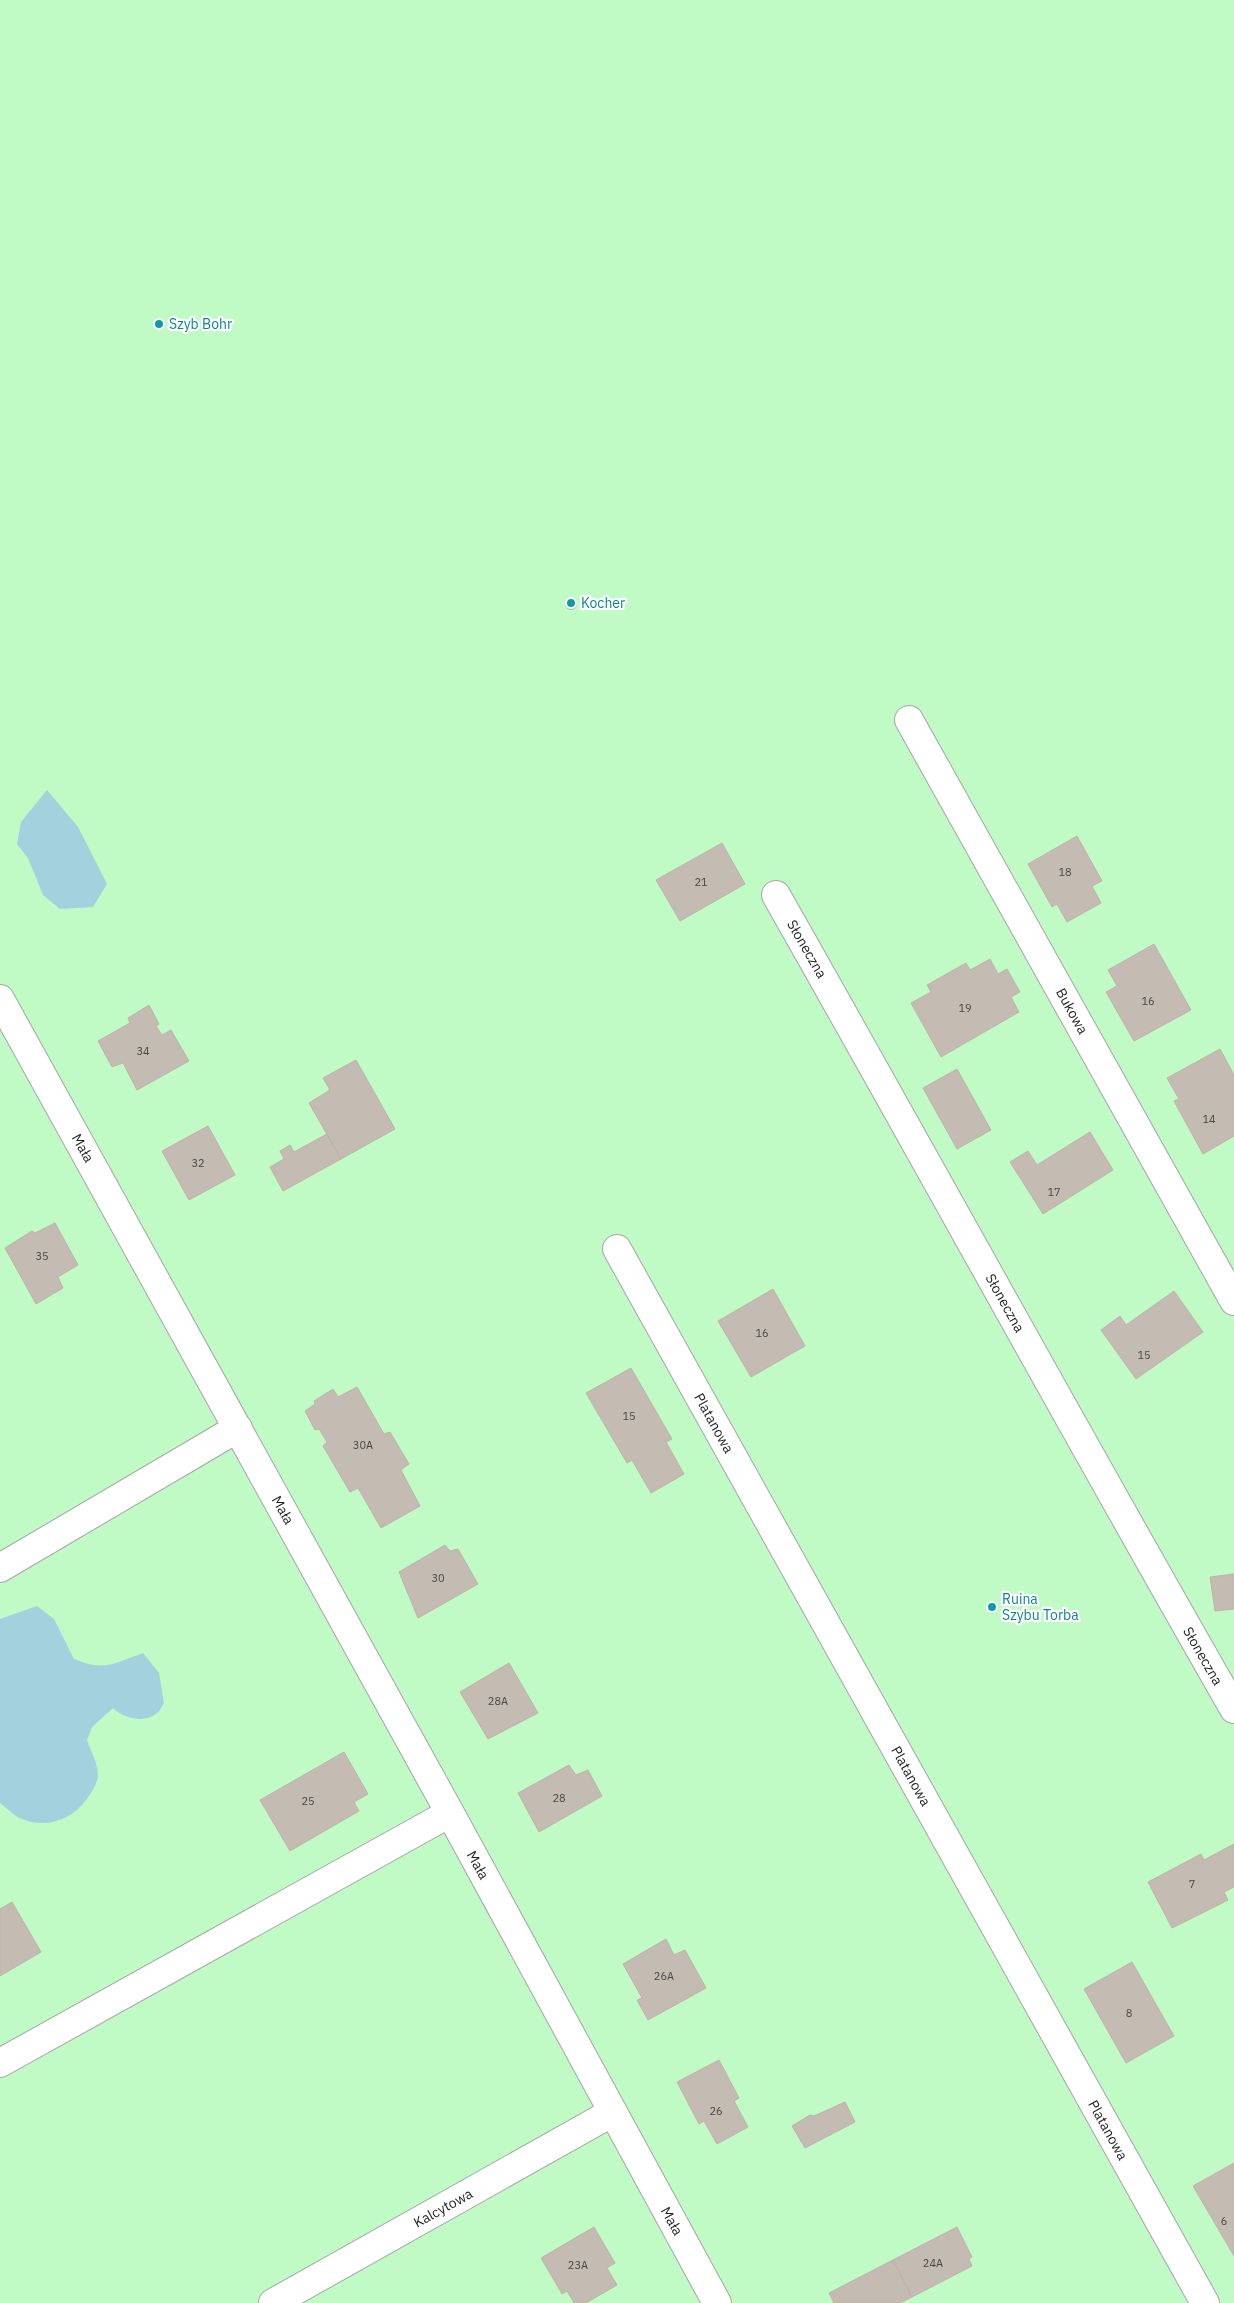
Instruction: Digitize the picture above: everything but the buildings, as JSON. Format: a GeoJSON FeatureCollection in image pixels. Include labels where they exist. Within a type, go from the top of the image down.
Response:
{"type":"FeatureCollection","features":[{"type":"Feature","properties":{"kind":"street","name":"Bukowa"},"geometry":{"type":"LineString","coordinates":[[909,720],[1234,1301]]}},
{"type":"Feature","properties":{"kind":"street","name":"Słoneczna"},"geometry":{"type":"LineString","coordinates":[[776,895],[895,1103],[1102,1479],[1234,1709]]}},
{"type":"Feature","properties":{"kind":"street","name":"Mała"},"geometry":{"type":"LineString","coordinates":[[0,999],[238,1428],[717,2303]]}},
{"type":"Feature","properties":{"kind":"street","name":"Platanowa"},"geometry":{"type":"LineString","coordinates":[[617,1249],[1205,2303]]}},
{"type":"Feature","properties":{"kind":"street"},"geometry":{"type":"LineString","coordinates":[[0,1568],[238,1428]]}},
{"type":"Feature","properties":{"kind":"street"},"geometry":{"type":"LineString","coordinates":[[0,2063],[450,1814]]}},
{"type":"Feature","properties":{"kind":"street","name":"Kalcytowa"},"geometry":{"type":"LineString","coordinates":[[273,2303],[613,2112]]}},
{"type":"Feature","properties":{"kind":"green space"},"geometry":{"type":"Polygon","coordinates":[[[0,0],[1234,0],[1234,2303],[0,2303],[0,0]]]}},
{"type":"Feature","properties":{"kind":"water"},"geometry":{"type":"Polygon","coordinates":[[[47,790],[78,827],[107,884],[93,907],[60,909],[43,895],[28,858],[17,844],[21,822],[47,790]]]}},
{"type":"Feature","properties":{"kind":"water"},"geometry":{"type":"Polygon","coordinates":[[[37,1606],[54,1619],[74,1659],[94,1665],[109,1665],[143,1653],[159,1673],[164,1703],[157,1713],[140,1719],[122,1715],[113,1708],[92,1727],[87,1740],[98,1771],[93,1789],[86,1800],[73,1813],[49,1823],[31,1822],[19,1818],[0,1803],[0,1619],[37,1606]]]}},
{"type":"Feature","properties":{"kind":"place","name":"Szyb Bohr"},"geometry":{"type":"Point","coordinates":[159,324]}},
{"type":"Feature","properties":{"kind":"place","name":"Kocher"},"geometry":{"type":"Point","coordinates":[571,603]}},
{"type":"Feature","properties":{"kind":"place","name":"Ruina Szybu Torba"},"geometry":{"type":"Point","coordinates":[992,1607]}}]}
